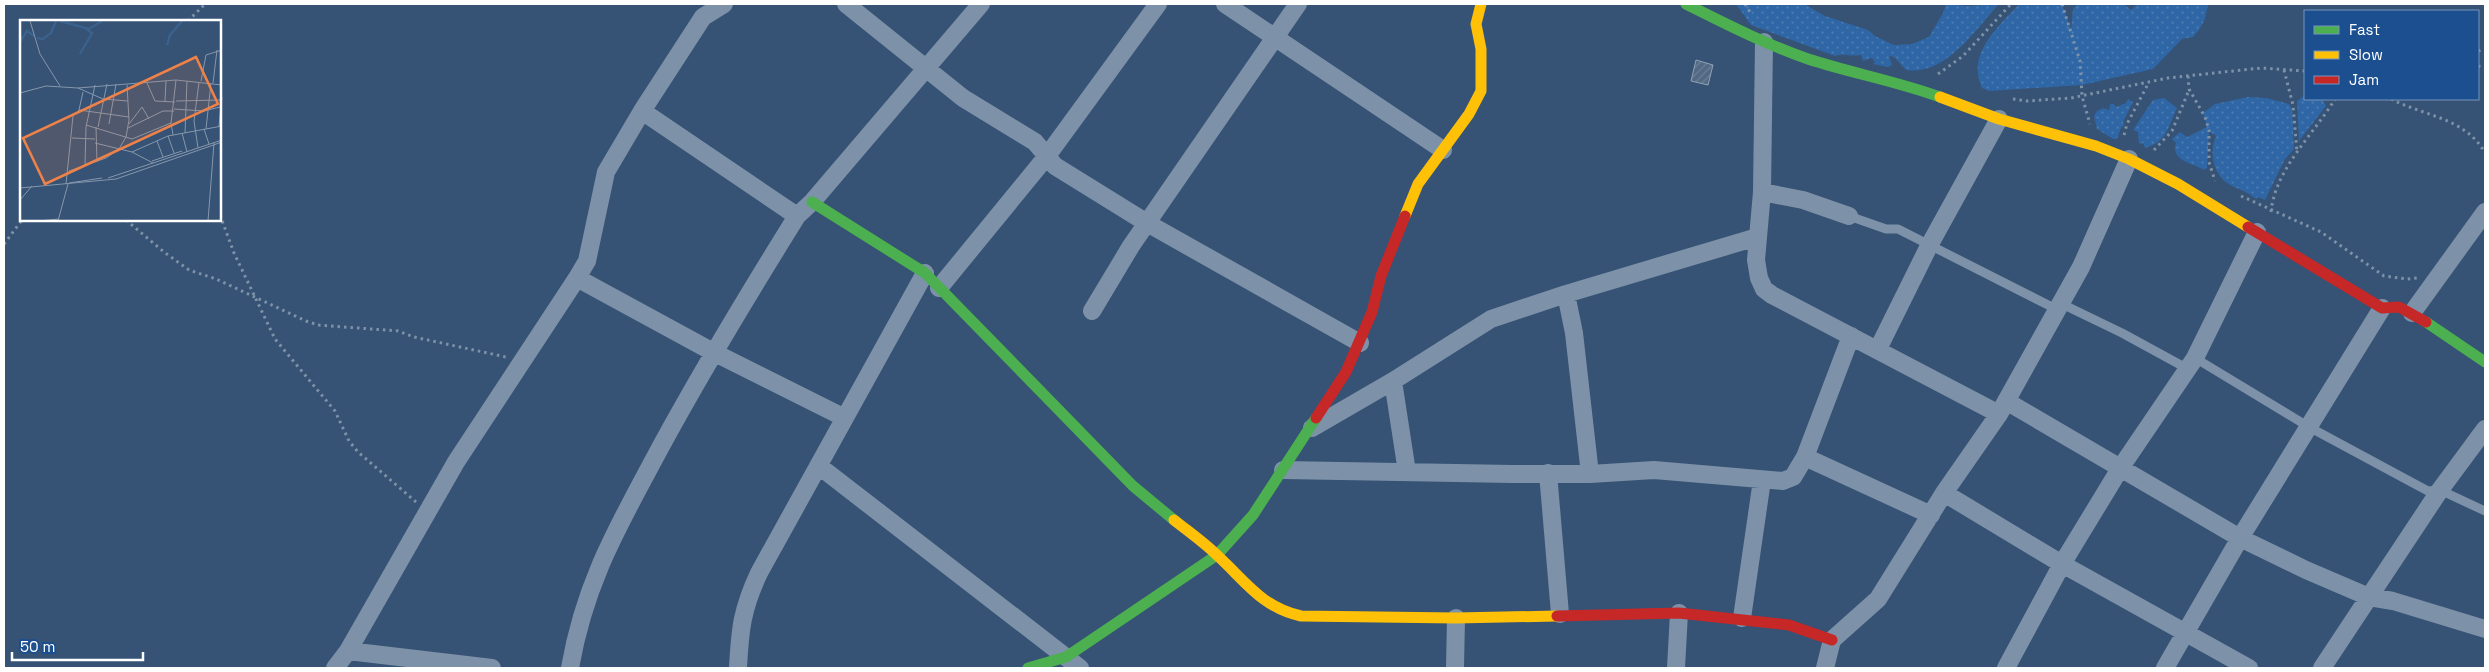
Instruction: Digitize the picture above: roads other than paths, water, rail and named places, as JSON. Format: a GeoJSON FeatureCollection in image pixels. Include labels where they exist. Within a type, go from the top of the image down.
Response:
{"type":"FeatureCollection","features":[{"type":"Feature","properties":{"kind":"street"},"geometry":{"type":"LineString","coordinates":[[335,668],[348,651],[456,462],[577,278],[586,260],[606,172],[642,111],[703,17],[724,4]]}},
{"type":"Feature","properties":{"kind":"street"},"geometry":{"type":"LineString","coordinates":[[846,4],[963,98],[1036,142],[1055,166],[1146,223],[1360,342]]}},
{"type":"Feature","properties":{"kind":"street"},"geometry":{"type":"LineString","coordinates":[[570,668],[576,630],[591,584],[606,547],[713,352],[797,216],[812,202],[981,4]]}},
{"type":"Feature","properties":{"kind":"street"},"geometry":{"type":"LineString","coordinates":[[939,288],[1048,156],[1158,4]]}},
{"type":"Feature","properties":{"kind":"street"},"geometry":{"type":"LineString","coordinates":[[1225,4],[1274,35],[1443,150]]}},
{"type":"Feature","properties":{"kind":"street"},"geometry":{"type":"LineString","coordinates":[[1092,311],[1146,223],[1274,35],[1298,4]]}},
{"type":"Feature","properties":{"kind":"street"},"geometry":{"type":"LineString","coordinates":[[1028,668],[1066,657],[1217,555],[1252,515],[1283,470],[1346,372],[1360,342],[1381,276],[1418,184],[1468,114],[1481,91],[1481,49],[1476,24],[1481,4]]}},
{"type":"Feature","properties":{"kind":"street"},"geometry":{"type":"LineString","coordinates":[[1686,4],[1764,42],[1809,59],[1908,85],[2000,119],[2096,146],[2133,152],[2178,184],[2382,308],[2399,307],[2412,313],[2485,362]]}},
{"type":"Feature","properties":{"kind":"street"},"geometry":{"type":"LineString","coordinates":[[1764,42],[1762,192],[1756,260],[1759,278],[1764,289],[1850,336],[2003,408],[2121,467],[2240,538],[2369,597],[2393,601],[2485,628]]}},
{"type":"Feature","properties":{"kind":"street"},"geometry":{"type":"LineString","coordinates":[[642,111],[797,216]]}},
{"type":"Feature","properties":{"kind":"street"},"geometry":{"type":"LineString","coordinates":[[1878,349],[1930,244],[2000,119]]}},
{"type":"Feature","properties":{"kind":"street"},"geometry":{"type":"LineString","coordinates":[[1825,668],[1832,640],[1878,599],[1944,493],[2003,408],[2060,307],[2133,152]]}},
{"type":"Feature","properties":{"kind":"street"},"geometry":{"type":"LineString","coordinates":[[1762,192],[1803,200],[1850,216]]}},
{"type":"Feature","properties":{"kind":"street"},"geometry":{"type":"LineString","coordinates":[[812,202],[925,273],[1133,486],[1217,555],[1265,602],[1283,612],[1301,616],[1456,618],[1560,614],[1679,613],[1742,618],[1789,625],[1832,640]]}},
{"type":"Feature","properties":{"kind":"street"},"geometry":{"type":"LineString","coordinates":[[2412,313],[2485,212]]}},
{"type":"Feature","properties":{"kind":"street"},"geometry":{"type":"LineString","coordinates":[[2006,668],[2062,564],[2121,467],[2191,363],[2257,232]]}},
{"type":"Feature","properties":{"kind":"street"},"geometry":{"type":"LineString","coordinates":[[1309,430],[1393,381],[1491,319],[1566,294],[1757,237]]}},
{"type":"Feature","properties":{"kind":"street"},"geometry":{"type":"LineString","coordinates":[[738,668],[740,631],[746,600],[759,573],[819,466],[843,417],[925,273]]}},
{"type":"Feature","properties":{"kind":"street"},"geometry":{"type":"LineString","coordinates":[[577,278],[713,352],[843,417]]}},
{"type":"Feature","properties":{"kind":"street"},"geometry":{"type":"LineString","coordinates":[[1566,294],[1574,333],[1590,474]]}},
{"type":"Feature","properties":{"kind":"street"},"geometry":{"type":"LineString","coordinates":[[2165,668],[2240,538],[2382,308]]}},
{"type":"Feature","properties":{"kind":"street"},"geometry":{"type":"LineString","coordinates":[[1283,470],[1590,474],[1654,470],[1783,481],[1793,477],[1805,457],[1850,336]]}},
{"type":"Feature","properties":{"kind":"street"},"geometry":{"type":"LineString","coordinates":[[1393,381],[1407,472]]}},
{"type":"Feature","properties":{"kind":"street"},"geometry":{"type":"LineString","coordinates":[[2322,668],[2440,490],[2485,429]]}},
{"type":"Feature","properties":{"kind":"street"},"geometry":{"type":"LineString","coordinates":[[1805,457],[1931,515]]}},
{"type":"Feature","properties":{"kind":"street"},"geometry":{"type":"LineString","coordinates":[[819,466],[1080,668]]}},
{"type":"Feature","properties":{"kind":"street"},"geometry":{"type":"LineString","coordinates":[[1548,473],[1560,614]]}},
{"type":"Feature","properties":{"kind":"street"},"geometry":{"type":"LineString","coordinates":[[1742,618],[1762,480]]}},
{"type":"Feature","properties":{"kind":"street"},"geometry":{"type":"LineString","coordinates":[[1944,493],[2062,564],[2249,668]]}},
{"type":"Feature","properties":{"kind":"street"},"geometry":{"type":"LineString","coordinates":[[1676,668],[1679,613]]}},
{"type":"Feature","properties":{"kind":"street"},"geometry":{"type":"LineString","coordinates":[[1455,668],[1456,618]]}},
{"type":"Feature","properties":{"kind":"street"},"geometry":{"type":"LineString","coordinates":[[348,651],[492,668]]}},
{"type":"Feature","properties":{"kind":"lane"},"geometry":{"type":"LineString","coordinates":[[1850,216],[1886,229],[1898,229],[2060,307],[2191,363],[2428,491],[2440,490],[2485,512]]}}]}
